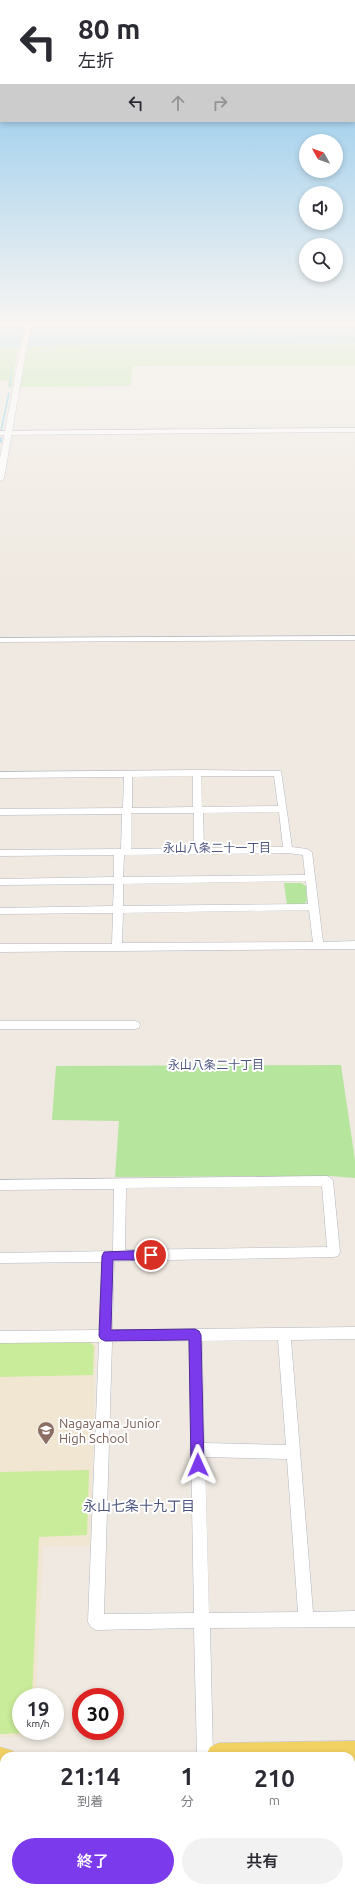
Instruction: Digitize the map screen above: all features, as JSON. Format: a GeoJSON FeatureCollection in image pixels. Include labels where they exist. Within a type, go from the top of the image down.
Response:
{"type":"FeatureCollection","features":[{"type":"Feature","properties":{"kind":"street"},"geometry":{"type":"LineString","coordinates":[[0,474],[4,433],[9,413]]}},
{"type":"Feature","properties":{"kind":"street"},"geometry":{"type":"LineString","coordinates":[[4,433],[355,430]]}},
{"type":"Feature","properties":{"kind":"street"},"geometry":{"type":"LineString","coordinates":[[0,640],[355,638]]}},
{"type":"Feature","properties":{"kind":"street"},"geometry":{"type":"LineString","coordinates":[[196,773],[200,851]]}},
{"type":"Feature","properties":{"kind":"street"},"geometry":{"type":"LineString","coordinates":[[0,775],[278,773],[288,850]]}},
{"type":"Feature","properties":{"kind":"street"},"geometry":{"type":"LineString","coordinates":[[117,946],[119,880],[127,811],[128,774]]}},
{"type":"Feature","properties":{"kind":"street"},"geometry":{"type":"LineString","coordinates":[[0,812],[283,809]]}},
{"type":"Feature","properties":{"kind":"street"},"geometry":{"type":"LineString","coordinates":[[0,853],[288,850],[306,852],[312,908],[318,945]]}},
{"type":"Feature","properties":{"kind":"street"},"geometry":{"type":"LineString","coordinates":[[0,882],[309,878]]}},
{"type":"Feature","properties":{"kind":"street"},"geometry":{"type":"LineString","coordinates":[[0,911],[312,908]]}},
{"type":"Feature","properties":{"kind":"street"},"geometry":{"type":"LineString","coordinates":[[0,948],[355,945]]}},
{"type":"Feature","properties":{"kind":"street"},"geometry":{"type":"LineString","coordinates":[[0,1025],[135,1025]]}},
{"type":"Feature","properties":{"kind":"street"},"geometry":{"type":"LineString","coordinates":[[0,1185],[327,1181],[334,1252],[0,1258]]}},
{"type":"Feature","properties":{"kind":"street"},"geometry":{"type":"LineString","coordinates":[[120,1184],[105,1336],[96,1622],[355,1619]]}},
{"type":"Feature","properties":{"kind":"street"},"geometry":{"type":"LineString","coordinates":[[284,1333],[306,1620]]}},
{"type":"Feature","properties":{"kind":"street"},"geometry":{"type":"LineString","coordinates":[[0,1336],[355,1333]]}},
{"type":"Feature","properties":{"kind":"street"},"geometry":{"type":"LineString","coordinates":[[195,1335],[205,1752]]}},
{"type":"Feature","properties":{"kind":"street"},"geometry":{"type":"LineString","coordinates":[[197,1450],[292,1452]]}},
{"type":"Feature","properties":{"kind":"shaded area","name":"Nagayama Junior High School"},"geometry":{"type":"Polygon","coordinates":[[[89,1340],[96,1345],[90,1546],[43,1546],[36,1688],[12,1688],[12,1737],[0,1737],[0,1341],[89,1340]]]}},
{"type":"Feature","properties":{"kind":"green space"},"geometry":{"type":"Polygon","coordinates":[[[284,883],[301,883],[306,886],[307,901],[303,905],[287,905],[284,883]]]}},
{"type":"Feature","properties":{"kind":"green space"},"geometry":{"type":"Polygon","coordinates":[[[341,1065],[355,1160],[355,1178],[331,1176],[115,1177],[119,1121],[52,1120],[56,1066],[341,1065]]]}},
{"type":"Feature","properties":{"kind":"green space"},"geometry":{"type":"Polygon","coordinates":[[[88,1341],[94,1346],[93,1375],[0,1377],[0,1342],[88,1341]]]}},
{"type":"Feature","properties":{"kind":"green space"},"geometry":{"type":"Polygon","coordinates":[[[89,1470],[87,1535],[39,1537],[32,1688],[12,1688],[12,1734],[0,1734],[0,1472],[89,1470]]]}},
{"type":"Feature","properties":{"kind":"waterway"},"geometry":{"type":"LineString","coordinates":[[1,431],[5,413]]}},
{"type":"Feature","properties":{"kind":"place","name":"Nagayama Junior High School"},"geometry":{"type":"Point","coordinates":[46,1445]}},
{"type":"Feature","properties":{"kind":"district","name":"永山八条二十一丁目"},"geometry":{"type":"Point","coordinates":[217,847]}},
{"type":"Feature","properties":{"kind":"district","name":"永山八条二十丁目"},"geometry":{"type":"Point","coordinates":[216,1064]}},
{"type":"Feature","properties":{"kind":"district","name":"永山七条十九丁目"},"geometry":{"type":"Point","coordinates":[139,1506]}},
{"type":"Feature","properties":{"kind":"route"},"geometry":{"type":"LineString","coordinates":[[151,1255],[108,1256],[105,1336],[195,1335],[198,1465]]}}]}
